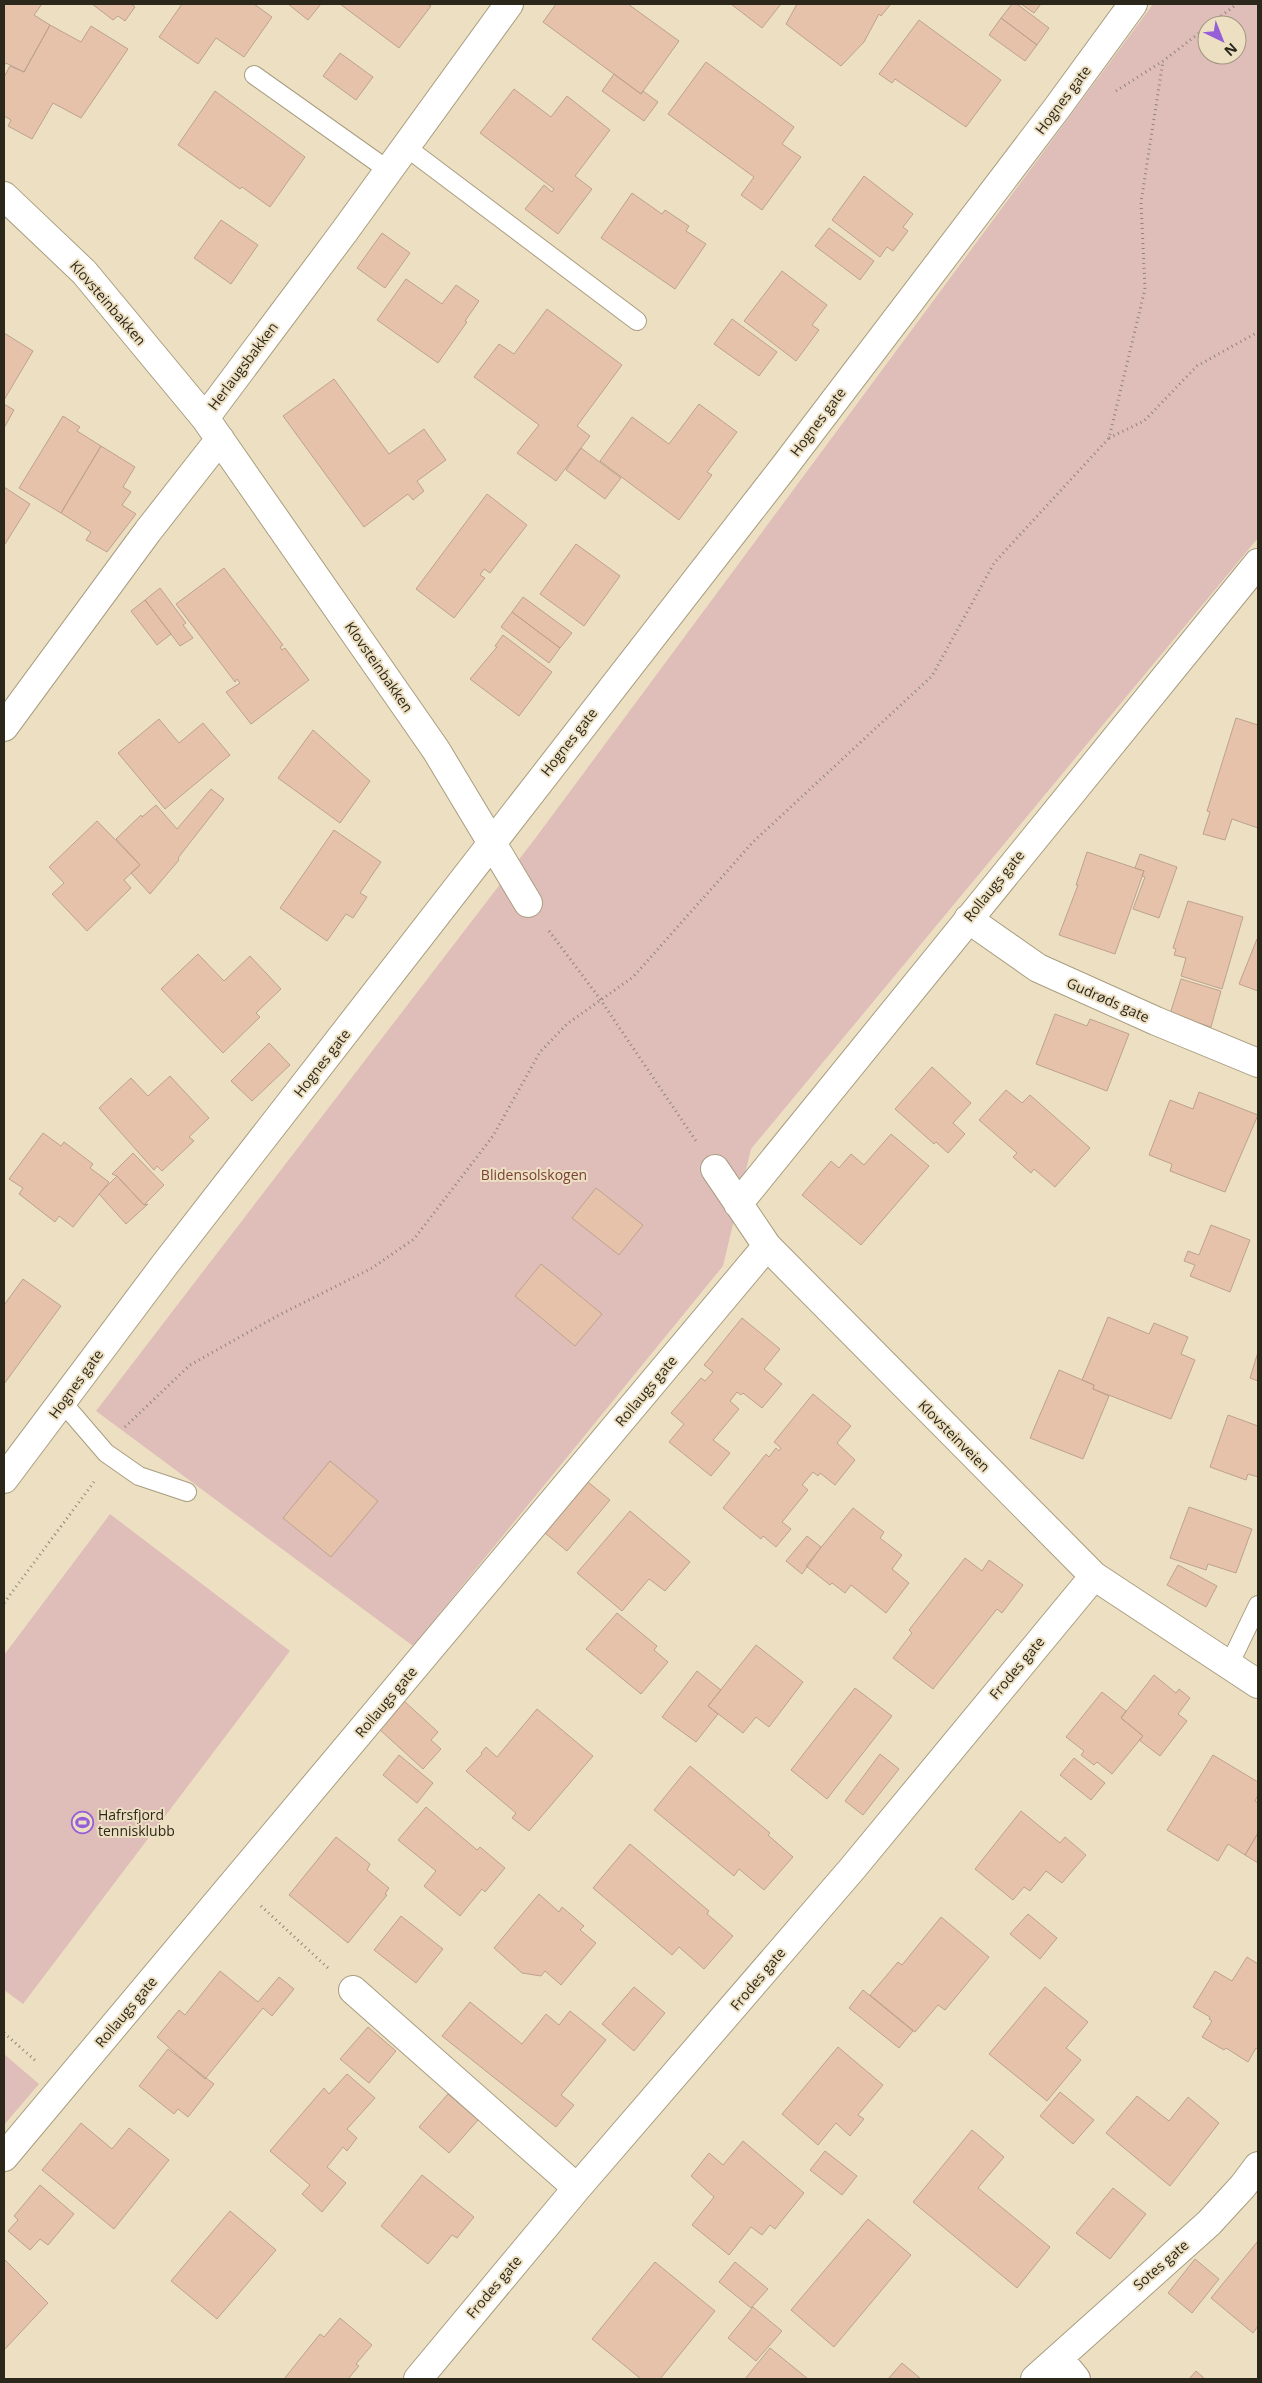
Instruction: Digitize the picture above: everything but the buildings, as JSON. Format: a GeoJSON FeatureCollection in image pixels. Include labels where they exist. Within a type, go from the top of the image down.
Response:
{"type":"FeatureCollection","features":[{"type":"Feature","properties":{"kind":"street","name":"Herlaugsbakken"},"geometry":{"type":"LineString","coordinates":[[4,727],[148,531],[212,428],[388,170],[509,4]]}},
{"type":"Feature","properties":{"kind":"street","name":"Hognes gate"},"geometry":{"type":"LineString","coordinates":[[4,1480],[63,1404],[166,1262],[790,459],[1057,108],[1133,4]]}},
{"type":"Feature","properties":{"kind":"street","name":"Klovsteinbakken"},"geometry":{"type":"LineString","coordinates":[[4,196],[84,272],[212,428],[436,750],[490,843],[528,903]]}},
{"type":"Feature","properties":{"kind":"street","name":"Rollaugs gate"},"geometry":{"type":"LineString","coordinates":[[738,1204],[968,919],[1256,568]]}},
{"type":"Feature","properties":{"kind":"street","name":"Gudrøds gate"},"geometry":{"type":"LineString","coordinates":[[968,919],[1038,968],[1156,1021],[1258,1063]]}},
{"type":"Feature","properties":{"kind":"street","name":"Klovsteinveien"},"geometry":{"type":"LineString","coordinates":[[715,1169],[767,1246],[1094,1576],[1258,1684]]}},
{"type":"Feature","properties":{"kind":"street","name":"Rollaugs gate"},"geometry":{"type":"LineString","coordinates":[[4,2157],[767,1246]]}},
{"type":"Feature","properties":{"kind":"street","name":"Frodes gate"},"geometry":{"type":"LineString","coordinates":[[418,2379],[578,2188],[845,1876],[1094,1576]]}},
{"type":"Feature","properties":{"kind":"street"},"geometry":{"type":"LineString","coordinates":[[352,1990],[578,2188]]}},
{"type":"Feature","properties":{"kind":"street","name":"Sotes gate"},"geometry":{"type":"LineString","coordinates":[[1035,2379],[1209,2223],[1258,2166]]}},
{"type":"Feature","properties":{"kind":"street"},"geometry":{"type":"LineString","coordinates":[[1059,2358],[1076,2379]]}},
{"type":"Feature","properties":{"kind":"lane"},"geometry":{"type":"LineString","coordinates":[[254,75],[388,170]]}},
{"type":"Feature","properties":{"kind":"lane"},"geometry":{"type":"LineString","coordinates":[[406,147],[637,321]]}},
{"type":"Feature","properties":{"kind":"lane"},"geometry":{"type":"LineString","coordinates":[[63,1404],[106,1454],[139,1476],[187,1492]]}},
{"type":"Feature","properties":{"kind":"lane"},"geometry":{"type":"LineString","coordinates":[[1229,1665],[1258,1605]]}},
{"type":"Feature","properties":{"kind":"path"},"geometry":{"type":"LineString","coordinates":[[1222,15],[1237,4]]}},
{"type":"Feature","properties":{"kind":"path"},"geometry":{"type":"LineString","coordinates":[[1114,92],[1162,61],[1197,34]]}},
{"type":"Feature","properties":{"kind":"path"},"geometry":{"type":"LineString","coordinates":[[1109,438],[1145,289],[1141,202],[1162,61]]}},
{"type":"Feature","properties":{"kind":"path"},"geometry":{"type":"LineString","coordinates":[[4,1603],[96,1479],[115,1438],[190,1364],[279,1314],[372,1268],[414,1239],[493,1136],[540,1052],[567,1024],[632,977],[753,842],[932,676],[994,563],[1109,438],[1144,421],[1197,366],[1258,332]]}},
{"type":"Feature","properties":{"kind":"path"},"geometry":{"type":"LineString","coordinates":[[528,903],[600,999],[715,1169]]}},
{"type":"Feature","properties":{"kind":"path"},"geometry":{"type":"LineString","coordinates":[[235,1882],[352,1990]]}},
{"type":"Feature","properties":{"kind":"path"},"geometry":{"type":"LineString","coordinates":[[4,2033],[63,2086]]}},
{"type":"Feature","properties":{"kind":"green space","name":"Blidensolskogen"},"geometry":{"type":"Polygon","coordinates":[[[1153,4],[1258,4],[1258,538],[751,1149],[723,1266],[413,1646],[96,1411],[537,836],[1153,4]]]}},
{"type":"Feature","properties":{"kind":"green space","name":"Hafrsfjord tennisklubb"},"geometry":{"type":"Polygon","coordinates":[[[110,1514],[290,1651],[23,2004],[4,1990],[4,1655],[110,1514]]]}},
{"type":"Feature","properties":{"kind":"green space"},"geometry":{"type":"Polygon","coordinates":[[[4,2054],[39,2084],[4,2125],[4,2054]]]}},
{"type":"Feature","properties":{"kind":"place","name":"Hafrsfjord tennisklubb"},"geometry":{"type":"Point","coordinates":[82,1823]}}]}
